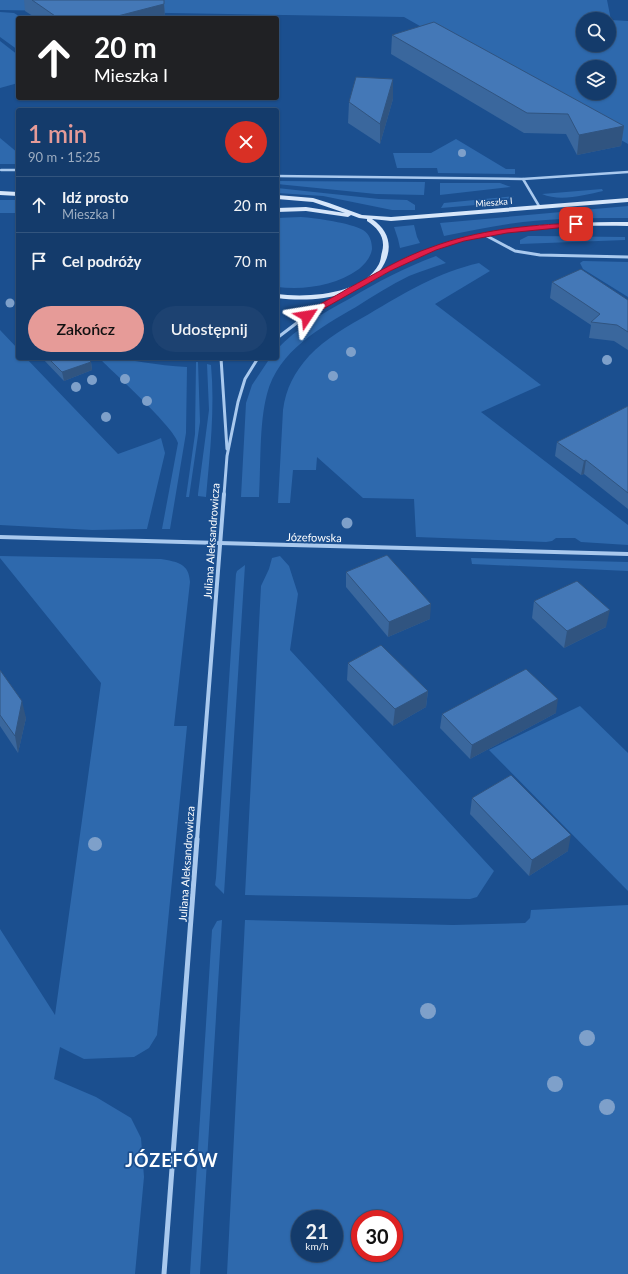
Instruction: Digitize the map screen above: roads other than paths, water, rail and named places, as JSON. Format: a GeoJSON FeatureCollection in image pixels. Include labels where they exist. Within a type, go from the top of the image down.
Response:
{"type":"FeatureCollection","features":[{"type":"Feature","properties":{"kind":"street"},"geometry":{"type":"LineString","coordinates":[[1,170],[16,170]]}},
{"type":"Feature","properties":{"kind":"street"},"geometry":{"type":"LineString","coordinates":[[279,176],[523,179],[628,172]]}},
{"type":"Feature","properties":{"kind":"street"},"geometry":{"type":"LineString","coordinates":[[523,179],[539,206]]}},
{"type":"Feature","properties":{"kind":"street"},"geometry":{"type":"LineString","coordinates":[[0,193],[16,194]]}},
{"type":"Feature","properties":{"kind":"street"},"geometry":{"type":"LineString","coordinates":[[279,197],[320,202],[339,207],[361,217]]}},
{"type":"Feature","properties":{"kind":"street","name":"Mieszka I"},"geometry":{"type":"LineString","coordinates":[[361,217],[391,219],[410,218],[539,206],[628,200]]}},
{"type":"Feature","properties":{"kind":"street"},"geometry":{"type":"LineString","coordinates":[[279,210],[320,210],[361,217],[368,219],[382,228],[386,243],[386,254],[378,270],[366,282]]}},
{"type":"Feature","properties":{"kind":"street"},"geometry":{"type":"LineString","coordinates":[[279,336],[318,308],[353,288],[404,261],[434,248],[485,235],[548,226],[628,224]]}},
{"type":"Feature","properties":{"kind":"street"},"geometry":{"type":"LineString","coordinates":[[485,235],[515,251],[540,255],[628,256]]}},
{"type":"Feature","properties":{"kind":"street"},"geometry":{"type":"LineString","coordinates":[[279,296],[308,297],[339,293],[353,288]]}},
{"type":"Feature","properties":{"kind":"street","name":"Juliana Aleksandrowicza"},"geometry":{"type":"LineString","coordinates":[[221,360],[227,456]]}},
{"type":"Feature","properties":{"kind":"street","name":"Juliana Aleksandrowicza"},"geometry":{"type":"LineString","coordinates":[[164,1274],[227,456],[238,402],[245,379],[257,360]]}},
{"type":"Feature","properties":{"kind":"street","name":"Józefowska"},"geometry":{"type":"LineString","coordinates":[[0,537],[628,554]]}},
{"type":"Feature","properties":{"kind":"district","name":"JÓZEFÓW"},"geometry":{"type":"Point","coordinates":[172,1160]}}]}
